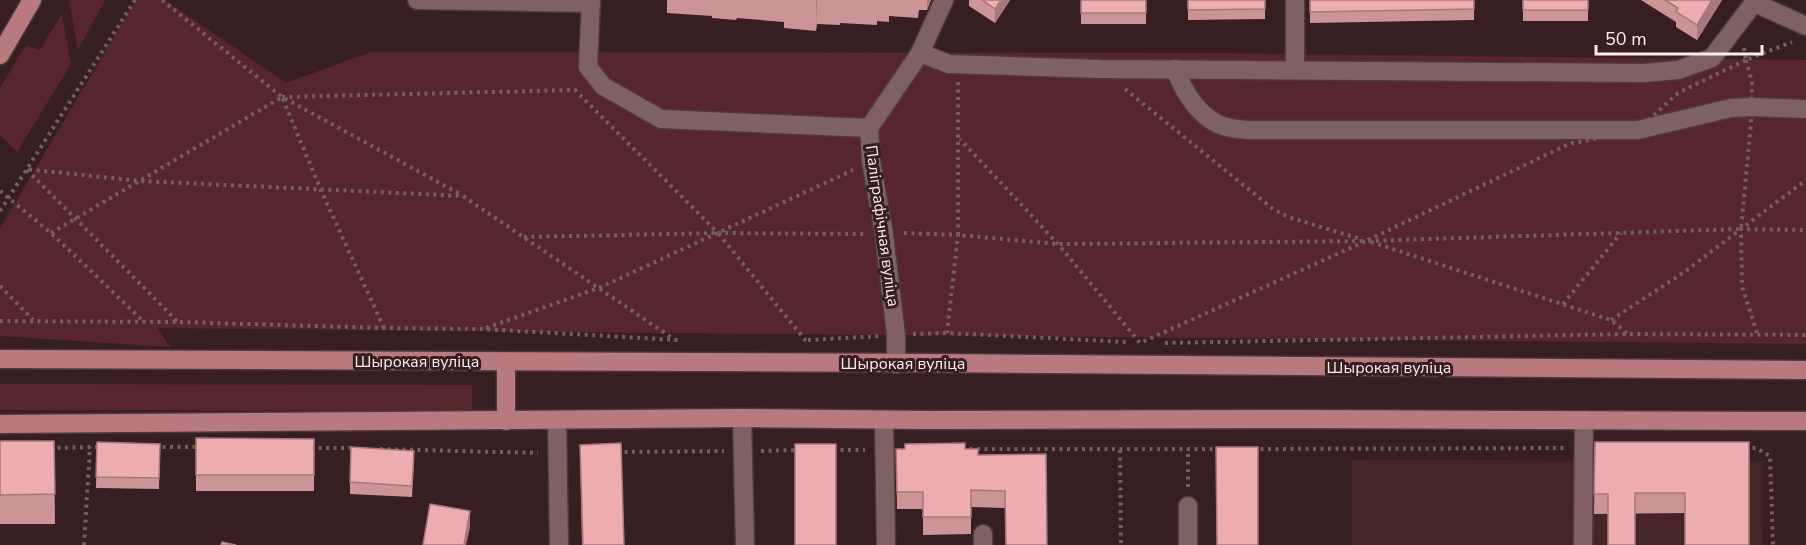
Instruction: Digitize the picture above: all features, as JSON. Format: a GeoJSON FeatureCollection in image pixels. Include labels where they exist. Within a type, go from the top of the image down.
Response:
{"type":"FeatureCollection","features":[{"type":"Feature","properties":{"kind":"main road"},"geometry":{"type":"LineString","coordinates":[[0,55],[32,0]]}},
{"type":"Feature","properties":{"kind":"main road","name":"Шырокая вуліца"},"geometry":{"type":"LineString","coordinates":[[0,359],[1806,370]]}},
{"type":"Feature","properties":{"kind":"main road"},"geometry":{"type":"LineString","coordinates":[[506,362],[506,421]]}},
{"type":"Feature","properties":{"kind":"main road"},"geometry":{"type":"LineString","coordinates":[[0,424],[742,418],[1806,422]]}},
{"type":"Feature","properties":{"kind":"street"},"geometry":{"type":"LineString","coordinates":[[417,0],[591,2],[588,67],[603,86],[661,119],[869,128]]}},
{"type":"Feature","properties":{"kind":"street","name":"Паліграфічная вуліца"},"geometry":{"type":"LineString","coordinates":[[896,364],[896,335],[884,234],[871,161],[869,128],[920,53],[944,0]]}},
{"type":"Feature","properties":{"kind":"street"},"geometry":{"type":"LineString","coordinates":[[1295,0],[1295,70]]}},
{"type":"Feature","properties":{"kind":"street"},"geometry":{"type":"LineString","coordinates":[[920,53],[950,64],[1099,69],[1644,73],[1678,69],[1712,58],[1756,2],[1801,33]]}},
{"type":"Feature","properties":{"kind":"street"},"geometry":{"type":"LineString","coordinates":[[1175,69],[1183,90],[1204,114],[1218,124],[1246,130],[1638,130],[1731,108],[1806,109]]}},
{"type":"Feature","properties":{"kind":"street"},"geometry":{"type":"LineString","coordinates":[[742,418],[745,545]]}},
{"type":"Feature","properties":{"kind":"street"},"geometry":{"type":"LineString","coordinates":[[557,420],[559,545]]}},
{"type":"Feature","properties":{"kind":"street"},"geometry":{"type":"LineString","coordinates":[[884,420],[886,545]]}},
{"type":"Feature","properties":{"kind":"street"},"geometry":{"type":"LineString","coordinates":[[1583,545],[1584,420]]}},
{"type":"Feature","properties":{"kind":"street"},"geometry":{"type":"LineString","coordinates":[[1188,506],[1188,545]]}},
{"type":"Feature","properties":{"kind":"path"},"geometry":{"type":"LineString","coordinates":[[0,211],[135,0]]}},
{"type":"Feature","properties":{"kind":"path"},"geometry":{"type":"LineString","coordinates":[[162,0],[282,98],[463,196],[675,340]]}},
{"type":"Feature","properties":{"kind":"path"},"geometry":{"type":"LineString","coordinates":[[1740,24],[1752,82],[1751,123],[1741,229],[1742,286],[1757,334]]}},
{"type":"Feature","properties":{"kind":"path"},"geometry":{"type":"LineString","coordinates":[[960,139],[1058,244],[1140,343],[1366,241],[1569,144],[1638,130],[1678,93],[1801,33]]}},
{"type":"Feature","properties":{"kind":"path"},"geometry":{"type":"LineString","coordinates":[[947,333],[958,235],[960,139],[959,83],[950,64]]}},
{"type":"Feature","properties":{"kind":"path"},"geometry":{"type":"LineString","coordinates":[[1099,69],[1273,209],[1288,217],[1611,320],[1628,334]]}},
{"type":"Feature","properties":{"kind":"path"},"geometry":{"type":"LineString","coordinates":[[51,233],[282,98],[575,90],[718,233],[806,340]]}},
{"type":"Feature","properties":{"kind":"path"},"geometry":{"type":"LineString","coordinates":[[282,98],[384,328]]}},
{"type":"Feature","properties":{"kind":"path"},"geometry":{"type":"LineString","coordinates":[[482,329],[599,288],[871,161]]}},
{"type":"Feature","properties":{"kind":"path"},"geometry":{"type":"LineString","coordinates":[[26,169],[140,181],[463,196]]}},
{"type":"Feature","properties":{"kind":"path"},"geometry":{"type":"LineString","coordinates":[[26,169],[178,322]]}},
{"type":"Feature","properties":{"kind":"path"},"geometry":{"type":"LineString","coordinates":[[1611,320],[1683,273],[1806,180]]}},
{"type":"Feature","properties":{"kind":"path"},"geometry":{"type":"LineString","coordinates":[[0,191],[51,233],[144,322]]}},
{"type":"Feature","properties":{"kind":"path"},"geometry":{"type":"LineString","coordinates":[[523,237],[718,233],[896,233],[958,235],[1058,244],[1366,241],[1741,229],[1806,230]]}},
{"type":"Feature","properties":{"kind":"path"},"geometry":{"type":"LineString","coordinates":[[1563,304],[1622,233]]}},
{"type":"Feature","properties":{"kind":"path"},"geometry":{"type":"LineString","coordinates":[[0,286],[34,320]]}},
{"type":"Feature","properties":{"kind":"path"},"geometry":{"type":"LineString","coordinates":[[84,545],[90,447]]}},
{"type":"Feature","properties":{"kind":"path"},"geometry":{"type":"LineString","coordinates":[[1188,449],[1188,506]]}},
{"type":"Feature","properties":{"kind":"path"},"geometry":{"type":"LineString","coordinates":[[1120,450],[1121,545]]}},
{"type":"Feature","properties":{"kind":"path"},"geometry":{"type":"LineString","coordinates":[[1770,456],[1773,545]]}},
{"type":"Feature","properties":{"kind":"shaded area"},"geometry":{"type":"Polygon","coordinates":[[[69,0],[105,0],[78,50],[69,0]]]}},
{"type":"Feature","properties":{"kind":"shaded area"},"geometry":{"type":"Polygon","coordinates":[[[136,0],[165,0],[286,83],[371,52],[1205,53],[1806,60],[1806,344],[158,328],[170,347],[0,336],[0,228],[136,0]]]}},
{"type":"Feature","properties":{"kind":"shaded area"},"geometry":{"type":"Polygon","coordinates":[[[62,14],[71,64],[17,152],[0,135],[0,88],[26,45],[40,50],[62,14]]]}},
{"type":"Feature","properties":{"kind":"shaded area"},"geometry":{"type":"Polygon","coordinates":[[[0,384],[472,385],[472,411],[0,410],[0,384]]]}},
{"type":"Feature","properties":{"kind":"shaded area"},"geometry":{"type":"Polygon","coordinates":[[[1352,460],[1763,461],[1762,545],[1352,545],[1352,460]]]}},
{"type":"Feature","properties":{"kind":"building"},"geometry":{"type":"Polygon","coordinates":[[[982,0],[1001,0],[995,9],[982,0]]]}},
{"type":"Feature","properties":{"kind":"building"},"geometry":{"type":"Polygon","coordinates":[[[1081,0],[1146,0],[1146,13],[1081,13],[1081,0]]]}},
{"type":"Feature","properties":{"kind":"building"},"geometry":{"type":"Polygon","coordinates":[[[1188,0],[1265,0],[1265,9],[1188,10],[1188,0]]]}},
{"type":"Feature","properties":{"kind":"building"},"geometry":{"type":"Polygon","coordinates":[[[1310,0],[1474,0],[1474,9],[1310,12],[1310,0]]]}},
{"type":"Feature","properties":{"kind":"building"},"geometry":{"type":"Polygon","coordinates":[[[1523,0],[1588,0],[1588,10],[1523,10],[1523,0]]]}},
{"type":"Feature","properties":{"kind":"building"},"geometry":{"type":"Polygon","coordinates":[[[1665,0],[1712,0],[1697,25],[1676,12],[1678,8],[1665,0]]]}},
{"type":"Feature","properties":{"kind":"building"},"geometry":{"type":"Polygon","coordinates":[[[196,438],[314,439],[314,475],[196,475],[196,438]]]}},
{"type":"Feature","properties":{"kind":"building"},"geometry":{"type":"Polygon","coordinates":[[[0,441],[54,441],[55,494],[0,495],[0,441]]]}},
{"type":"Feature","properties":{"kind":"building"},"geometry":{"type":"Polygon","coordinates":[[[97,442],[160,444],[159,478],[96,477],[97,442]]]}},
{"type":"Feature","properties":{"kind":"building"},"geometry":{"type":"Polygon","coordinates":[[[1595,442],[1749,442],[1749,545],[1685,545],[1685,493],[1635,493],[1635,545],[1608,545],[1608,494],[1594,494],[1595,442]]]}},
{"type":"Feature","properties":{"kind":"building"},"geometry":{"type":"Polygon","coordinates":[[[621,443],[624,545],[583,545],[580,445],[621,443]]]}},
{"type":"Feature","properties":{"kind":"building"},"geometry":{"type":"Polygon","coordinates":[[[965,443],[965,449],[978,449],[978,455],[1046,454],[1047,545],[1006,545],[1005,491],[971,490],[971,517],[923,517],[923,492],[897,492],[896,449],[905,449],[905,444],[965,443]]]}},
{"type":"Feature","properties":{"kind":"building"},"geometry":{"type":"Polygon","coordinates":[[[795,444],[836,444],[836,545],[795,545],[795,444]]]}},
{"type":"Feature","properties":{"kind":"building"},"geometry":{"type":"Polygon","coordinates":[[[351,447],[414,451],[412,486],[350,482],[351,447]]]}},
{"type":"Feature","properties":{"kind":"building"},"geometry":{"type":"Polygon","coordinates":[[[1216,447],[1258,447],[1258,545],[1217,545],[1216,447]]]}},
{"type":"Feature","properties":{"kind":"building"},"geometry":{"type":"Polygon","coordinates":[[[430,504],[470,511],[464,545],[423,545],[430,504]]]}}]}
